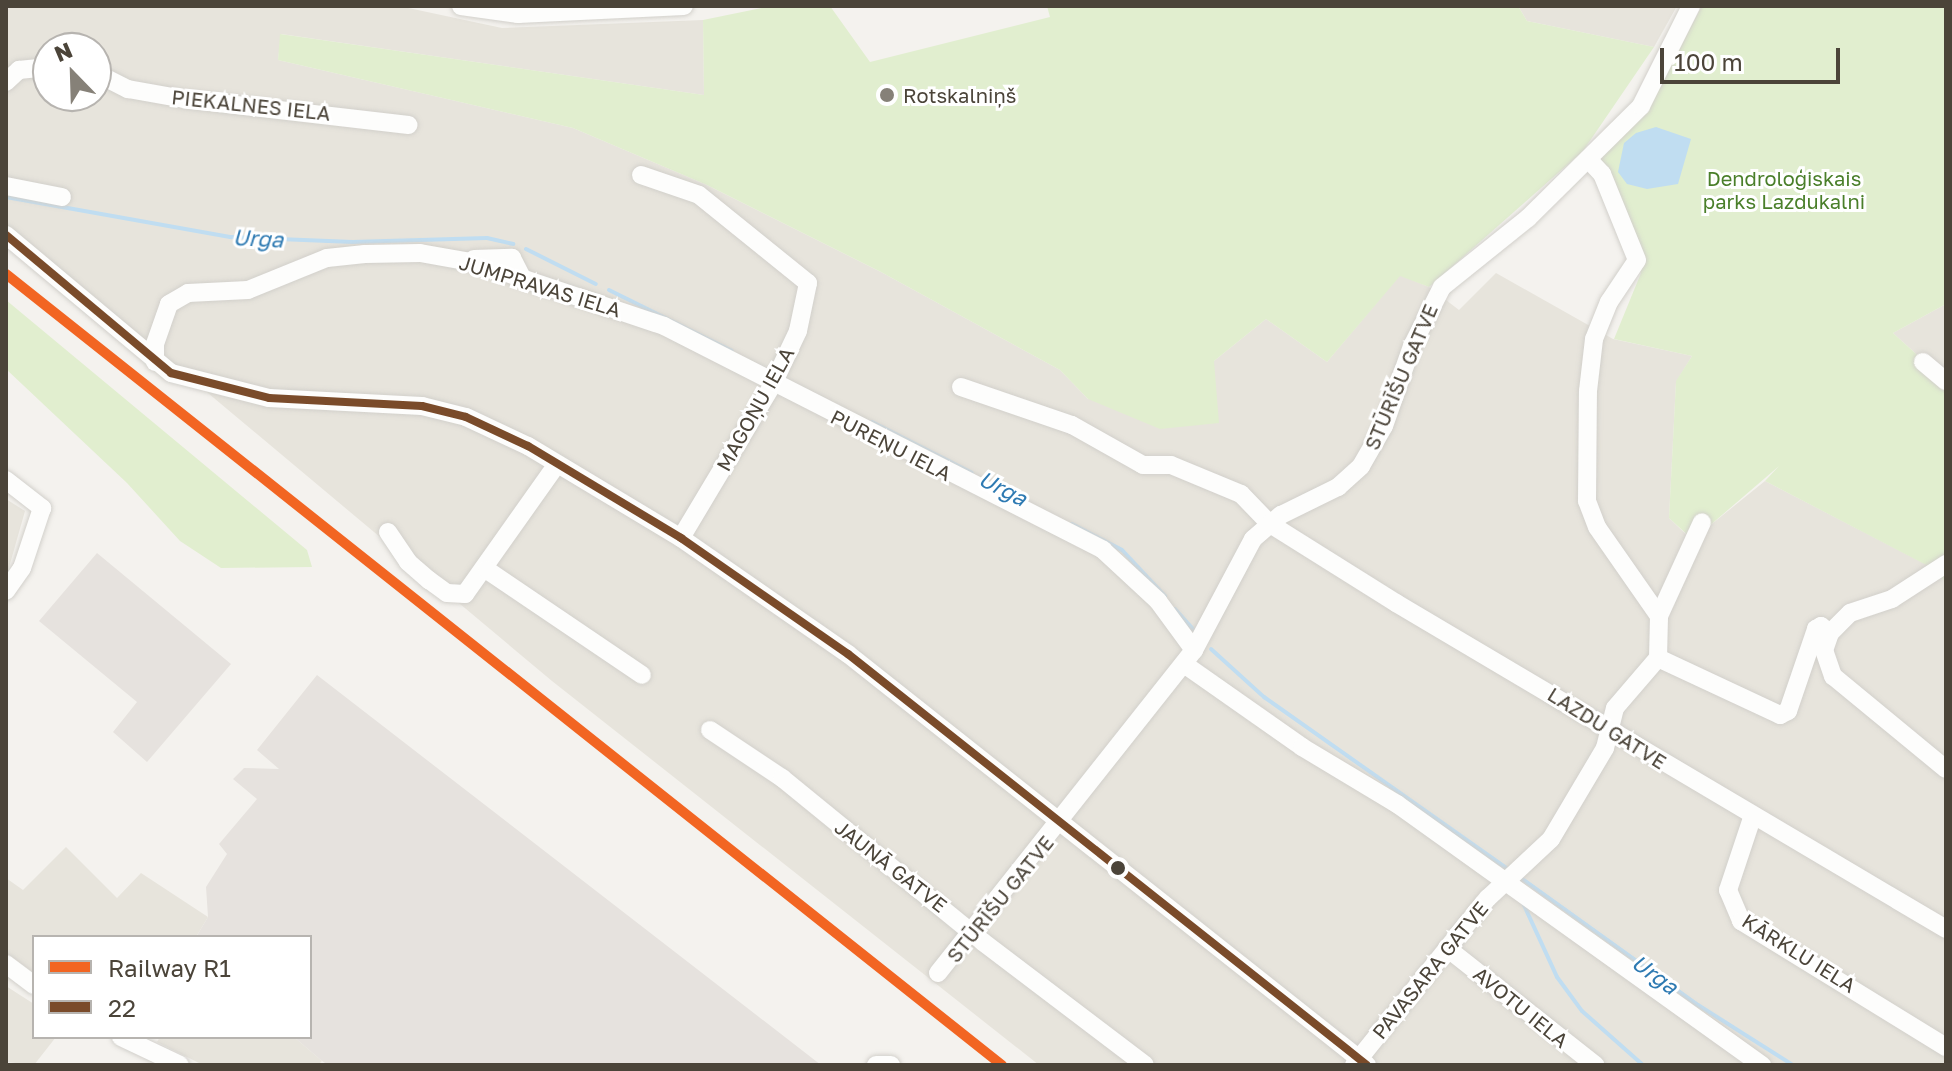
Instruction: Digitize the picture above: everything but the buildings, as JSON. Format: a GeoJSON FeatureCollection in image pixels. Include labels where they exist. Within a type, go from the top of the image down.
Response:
{"type":"FeatureCollection","features":[{"type":"Feature","properties":{"kind":"street"},"geometry":{"type":"LineString","coordinates":[[461,6],[518,14],[684,6]]}},
{"type":"Feature","properties":{"kind":"street","name":"STŪRĪŠU GATVE"},"geometry":{"type":"LineString","coordinates":[[938,973],[1062,823],[1189,657],[1253,539],[1270,524],[1352,478],[1384,426],[1412,346],[1442,287],[1590,161],[1652,91],[1691,6]]}},
{"type":"Feature","properties":{"kind":"street"},"geometry":{"type":"LineString","coordinates":[[6,82],[19,70],[32,69]]}},
{"type":"Feature","properties":{"kind":"street","name":"PIEKALNES IELA"},"geometry":{"type":"LineString","coordinates":[[112,80],[142,92],[409,125]]}},
{"type":"Feature","properties":{"kind":"street"},"geometry":{"type":"LineString","coordinates":[[1590,161],[1602,174],[1637,260],[1609,302],[1594,339],[1588,391],[1587,501],[1597,527],[1659,616]]}},
{"type":"Feature","properties":{"kind":"street","name":"MAGOŅU IELA"},"geometry":{"type":"LineString","coordinates":[[641,175],[699,195],[808,283],[798,331],[773,384],[681,538]]}},
{"type":"Feature","properties":{"kind":"street"},"geometry":{"type":"LineString","coordinates":[[6,186],[62,197]]}},
{"type":"Feature","properties":{"kind":"street"},"geometry":{"type":"LineString","coordinates":[[6,235],[155,362],[201,385],[269,398],[443,410],[495,429],[681,538],[792,611],[1360,1063]]}},
{"type":"Feature","properties":{"kind":"street","name":"JUMPRAVAS IELA"},"geometry":{"type":"LineString","coordinates":[[155,362],[155,344],[176,297],[248,290],[341,256],[393,252],[464,259],[507,256],[515,260],[522,278],[664,326],[773,384]]}},
{"type":"Feature","properties":{"kind":"street"},"geometry":{"type":"LineString","coordinates":[[1923,362],[1946,381]]}},
{"type":"Feature","properties":{"kind":"street","name":"PUREŅU IELA"},"geometry":{"type":"LineString","coordinates":[[773,384],[1103,550],[1158,601],[1189,657],[1512,875]]}},
{"type":"Feature","properties":{"kind":"street","name":"LAZDU GATVE"},"geometry":{"type":"LineString","coordinates":[[961,387],[1072,425],[1143,465],[1171,465],[1202,475],[1241,494],[1270,524],[1752,818],[1946,929]]}},
{"type":"Feature","properties":{"kind":"street"},"geometry":{"type":"LineString","coordinates":[[388,532],[408,562],[447,593],[465,594],[487,570],[557,464]]}},
{"type":"Feature","properties":{"kind":"street"},"geometry":{"type":"LineString","coordinates":[[6,480],[42,508],[22,568],[6,591]]}},
{"type":"Feature","properties":{"kind":"street"},"geometry":{"type":"LineString","coordinates":[[1702,522],[1681,558],[1659,616],[1658,658],[1780,715],[1788,711],[1816,629],[1821,626],[1830,633]]}},
{"type":"Feature","properties":{"kind":"street"},"geometry":{"type":"LineString","coordinates":[[487,570],[642,675]]}},
{"type":"Feature","properties":{"kind":"street"},"geometry":{"type":"LineString","coordinates":[[1942,574],[1878,606],[1850,613],[1830,633],[1824,650],[1833,676],[1946,769]]}},
{"type":"Feature","properties":{"kind":"street","name":"PAVASARA GATVE"},"geometry":{"type":"LineString","coordinates":[[1360,1063],[1447,948],[1566,818],[1605,748],[1615,708],[1658,658]]}},
{"type":"Feature","properties":{"kind":"street","name":"JAUNĀ GATVE"},"geometry":{"type":"LineString","coordinates":[[710,730],[782,778],[973,934],[1145,1065]]}},
{"type":"Feature","properties":{"kind":"street","name":"KĀRKLU IELA"},"geometry":{"type":"LineString","coordinates":[[1752,818],[1728,890],[1741,921],[1946,1047]]}},
{"type":"Feature","properties":{"kind":"street"},"geometry":{"type":"LineString","coordinates":[[1512,875],[1762,1065]]}},
{"type":"Feature","properties":{"kind":"street","name":"AVOTU IELA"},"geometry":{"type":"LineString","coordinates":[[1447,948],[1595,1065]]}},
{"type":"Feature","properties":{"kind":"street"},"geometry":{"type":"LineString","coordinates":[[6,964],[32,984]]}},
{"type":"Feature","properties":{"kind":"street"},"geometry":{"type":"LineString","coordinates":[[125,1039],[180,1065]]}},
{"type":"Feature","properties":{"kind":"street"},"geometry":{"type":"LineString","coordinates":[[1727,1065],[1738,1048]]}},
{"type":"Feature","properties":{"kind":"street"},"geometry":{"type":"LineString","coordinates":[[876,1065],[891,1065]]}},
{"type":"Feature","properties":{"kind":"shaded area"},"geometry":{"type":"Polygon","coordinates":[[[6,6],[399,6],[502,28],[703,20],[704,95],[281,34],[278,60],[573,128],[707,185],[881,272],[1060,370],[1088,399],[1214,361],[1266,319],[1327,362],[1400,275],[1429,287],[1459,310],[1496,273],[1613,339],[1692,356],[1676,382],[1669,518],[1692,540],[1765,481],[1935,569],[1946,583],[1946,1065],[1039,1065],[552,681],[6,224],[6,6]]]}},
{"type":"Feature","properties":{"kind":"shaded area"},"geometry":{"type":"Polygon","coordinates":[[[1518,6],[1677,6],[1654,47],[1527,21],[1518,6]]]}},
{"type":"Feature","properties":{"kind":"shaded area"},"geometry":{"type":"Polygon","coordinates":[[[1946,304],[1946,381],[1893,333],[1946,304]]]}},
{"type":"Feature","properties":{"kind":"shaded area"},"geometry":{"type":"Polygon","coordinates":[[[6,499],[25,511],[6,578],[6,499]]]}},
{"type":"Feature","properties":{"kind":"shaded area"},"geometry":{"type":"Polygon","coordinates":[[[97,553],[231,664],[147,762],[113,732],[137,702],[39,621],[97,553]]]}},
{"type":"Feature","properties":{"kind":"shaded area"},"geometry":{"type":"Polygon","coordinates":[[[317,675],[821,1065],[328,1065],[296,1039],[312,1039],[312,935],[197,935],[208,917],[206,887],[227,854],[219,844],[257,799],[233,779],[244,768],[279,769],[257,750],[317,675]]]}},
{"type":"Feature","properties":{"kind":"shaded area"},"geometry":{"type":"Polygon","coordinates":[[[66,847],[117,898],[141,873],[208,917],[197,935],[32,935],[32,972],[6,953],[6,878],[23,890],[66,847]]]}},
{"type":"Feature","properties":{"kind":"shaded area"},"geometry":{"type":"Polygon","coordinates":[[[6,986],[32,1003],[32,1039],[54,1039],[34,1065],[6,1062],[6,986]]]}},
{"type":"Feature","properties":{"kind":"shaded area"},"geometry":{"type":"Polygon","coordinates":[[[159,1039],[296,1039],[322,1061],[318,1065],[203,1065],[157,1042],[159,1039]]]}},
{"type":"Feature","properties":{"kind":"green space"},"geometry":{"type":"Polygon","coordinates":[[[771,6],[830,6],[870,62],[1050,17],[1047,6],[1518,6],[1527,21],[1654,47],[1583,151],[1429,287],[1400,276],[1327,362],[1266,319],[1214,361],[1219,423],[1160,429],[1088,399],[1060,370],[881,272],[707,185],[573,128],[278,60],[280,34],[704,95],[703,20],[771,6]]]}},
{"type":"Feature","properties":{"kind":"green space","name":"Dendroloģiskais parks Lazdukalni"},"geometry":{"type":"Polygon","coordinates":[[[1702,6],[1946,6],[1946,304],[1893,333],[1946,381],[1946,583],[1934,569],[1765,481],[1779,466],[1693,540],[1669,518],[1676,381],[1692,356],[1614,339],[1641,273],[1607,194],[1587,171],[1679,48],[1702,6]]]}},
{"type":"Feature","properties":{"kind":"green space"},"geometry":{"type":"Polygon","coordinates":[[[6,300],[307,550],[312,567],[221,568],[180,541],[127,483],[6,369],[6,300]]]}},
{"type":"Feature","properties":{"kind":"water"},"geometry":{"type":"Polygon","coordinates":[[[1656,127],[1691,139],[1678,184],[1647,189],[1627,184],[1618,172],[1624,143],[1636,133],[1656,127]]]}},
{"type":"Feature","properties":{"kind":"waterway","name":"Urga"},"geometry":{"type":"LineString","coordinates":[[6,197],[231,237],[353,242],[487,238],[513,244]]}},
{"type":"Feature","properties":{"kind":"waterway","name":"Urga"},"geometry":{"type":"LineString","coordinates":[[526,249],[596,284]]}},
{"type":"Feature","properties":{"kind":"waterway","name":"Urga"},"geometry":{"type":"LineString","coordinates":[[609,290],[732,351]]}},
{"type":"Feature","properties":{"kind":"waterway","name":"Urga"},"geometry":{"type":"LineString","coordinates":[[872,422],[972,473]]}},
{"type":"Feature","properties":{"kind":"waterway","name":"Urga"},"geometry":{"type":"LineString","coordinates":[[1072,524],[1122,550],[1165,596]]}},
{"type":"Feature","properties":{"kind":"waterway","name":"Urga"},"geometry":{"type":"LineString","coordinates":[[1175,609],[1195,631]]}},
{"type":"Feature","properties":{"kind":"waterway","name":"Urga"},"geometry":{"type":"LineString","coordinates":[[1211,649],[1264,697],[1506,868]]}},
{"type":"Feature","properties":{"kind":"waterway","name":"Urga"},"geometry":{"type":"LineString","coordinates":[[1521,878],[1698,1005],[1793,1065]]}},
{"type":"Feature","properties":{"kind":"waterway"},"geometry":{"type":"LineString","coordinates":[[1523,903],[1557,977],[1582,1011],[1643,1065]]}},
{"type":"Feature","properties":{"kind":"rail line","name":"R1"},"geometry":{"type":"LineString","coordinates":[[6,274],[1002,1065]]}},
{"type":"Feature","properties":{"kind":"transit line","name":"22"},"geometry":{"type":"LineString","coordinates":[[6,235],[171,373],[269,398],[422,406],[466,417],[528,446],[681,538],[848,654],[1367,1065]]}},
{"type":"Feature","properties":{"kind":"place","name":"Rotskalniņš"},"geometry":{"type":"Point","coordinates":[887,95]}}]}
